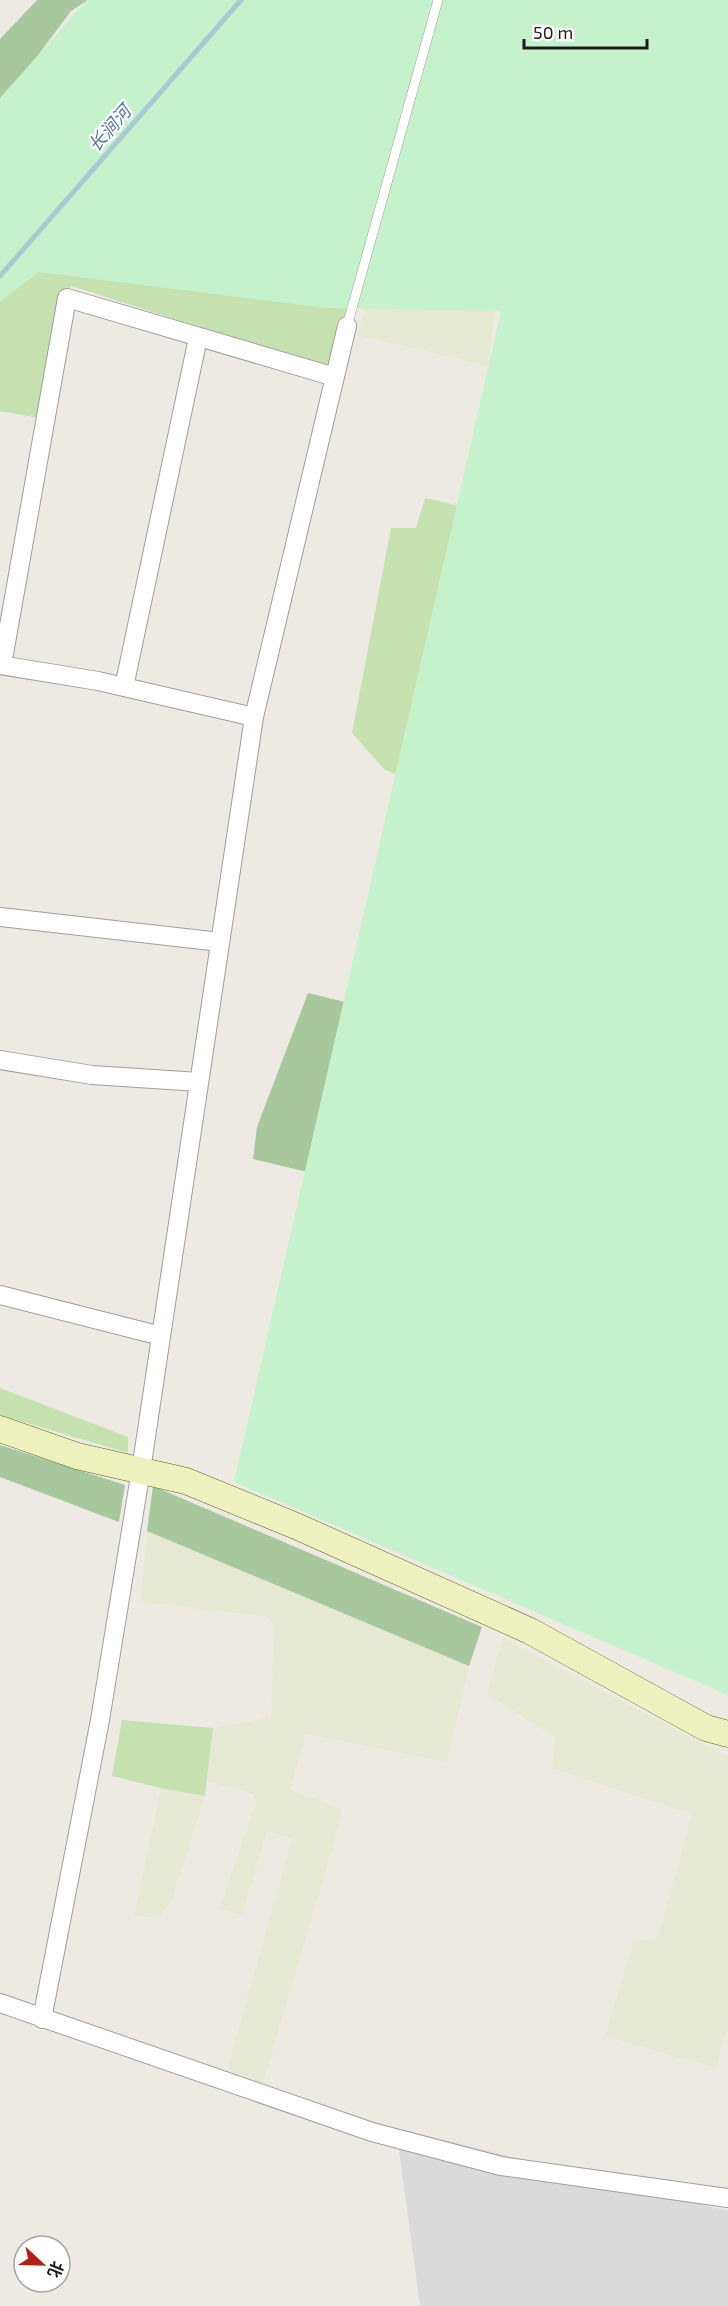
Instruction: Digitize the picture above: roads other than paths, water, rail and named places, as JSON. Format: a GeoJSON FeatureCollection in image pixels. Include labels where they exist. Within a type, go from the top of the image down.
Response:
{"type":"FeatureCollection","features":[{"type":"Feature","properties":{"kind":"street"},"geometry":{"type":"LineString","coordinates":[[254,717],[124,687],[1,665],[67,298],[335,377]]}},
{"type":"Feature","properties":{"kind":"street"},"geometry":{"type":"LineString","coordinates":[[42,2019],[100,1720],[141,1470],[254,717],[347,326]]}},
{"type":"Feature","properties":{"kind":"street"},"geometry":{"type":"LineString","coordinates":[[124,687],[198,338]]}},
{"type":"Feature","properties":{"kind":"street"},"geometry":{"type":"LineString","coordinates":[[0,917],[220,942]]}},
{"type":"Feature","properties":{"kind":"street"},"geometry":{"type":"LineString","coordinates":[[0,1060],[92,1075],[199,1083]]}},
{"type":"Feature","properties":{"kind":"street"},"geometry":{"type":"LineString","coordinates":[[0,1295],[161,1336]]}},
{"type":"Feature","properties":{"kind":"street"},"geometry":{"type":"LineString","coordinates":[[0,1429],[77,1456],[186,1481],[307,1531],[530,1632],[706,1728],[728,1734]]}},
{"type":"Feature","properties":{"kind":"street"},"geometry":{"type":"LineString","coordinates":[[0,2003],[372,2132],[501,2166],[728,2198]]}},
{"type":"Feature","properties":{"kind":"lane"},"geometry":{"type":"LineString","coordinates":[[347,326],[438,0]]}},
{"type":"Feature","properties":{"kind":"waterway","name":"长涧河"},"geometry":{"type":"LineString","coordinates":[[0,276],[241,0]]}}]}
